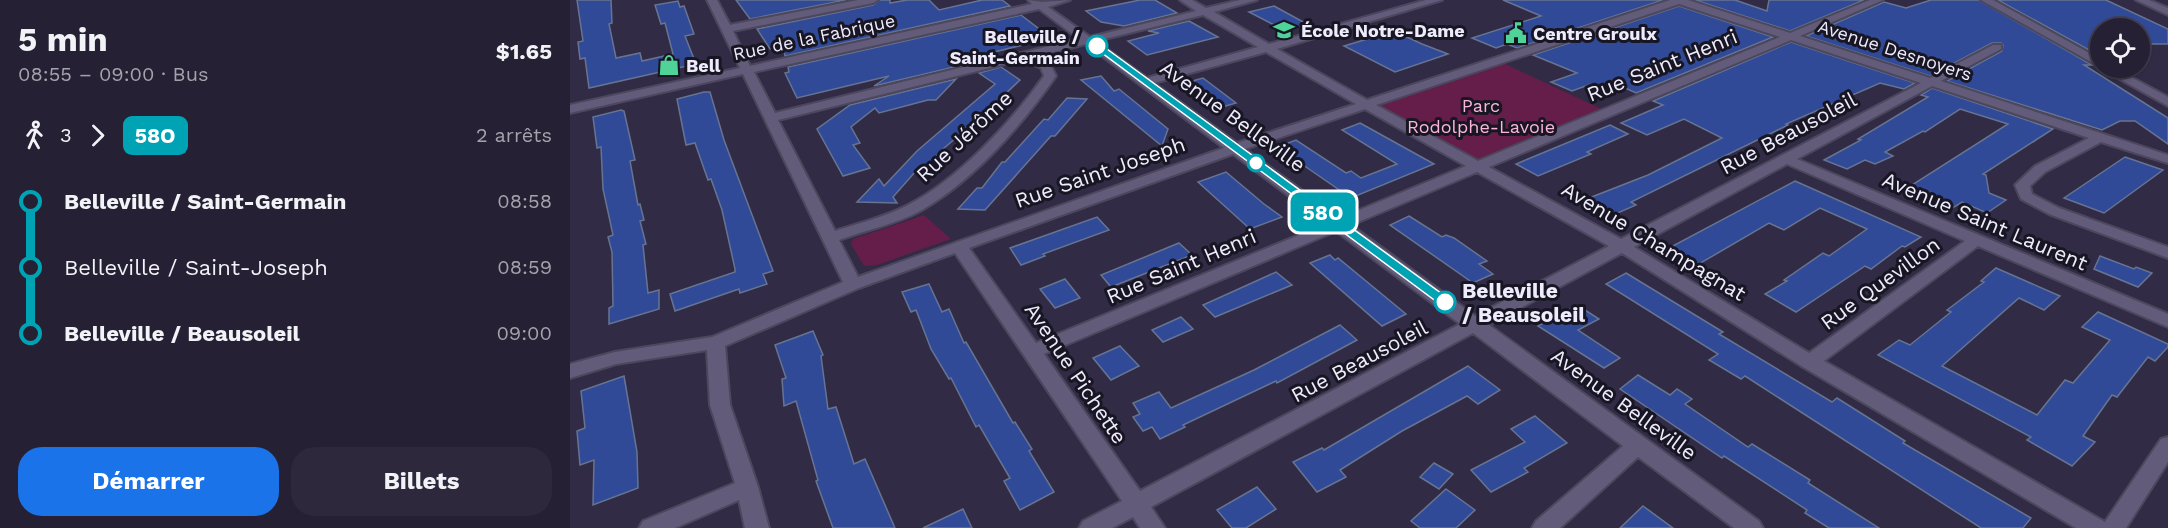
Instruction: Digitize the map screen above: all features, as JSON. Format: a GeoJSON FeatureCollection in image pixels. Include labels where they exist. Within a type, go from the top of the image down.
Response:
{"type":"FeatureCollection","features":[{"type":"Feature","properties":{"kind":"street"},"geometry":{"type":"LineString","coordinates":[[712,0],[853,284]]}},
{"type":"Feature","properties":{"kind":"street"},"geometry":{"type":"LineString","coordinates":[[727,29],[873,0]]}},
{"type":"Feature","properties":{"kind":"street","name":"Rue de la Fabrique"},"geometry":{"type":"LineString","coordinates":[[570,109],[1037,3],[1065,0]]}},
{"type":"Feature","properties":{"kind":"street","name":"Avenue Champagnat"},"geometry":{"type":"LineString","coordinates":[[1185,0],[1366,105],[1622,246],[1810,362],[2096,528]]}},
{"type":"Feature","properties":{"kind":"street"},"geometry":{"type":"LineString","coordinates":[[771,118],[1252,0]]}},
{"type":"Feature","properties":{"kind":"street"},"geometry":{"type":"LineString","coordinates":[[1146,82],[1437,0]]}},
{"type":"Feature","properties":{"kind":"street","name":"Avenue Desnoyers"},"geometry":{"type":"LineString","coordinates":[[1679,0],[2168,159]]}},
{"type":"Feature","properties":{"kind":"street","name":"Rue Saint Joseph"},"geometry":{"type":"LineString","coordinates":[[570,371],[648,352],[716,343],[853,284],[959,246],[1236,148],[1679,0]]}},
{"type":"Feature","properties":{"kind":"street","name":"Rue Saint Henri"},"geometry":{"type":"LineString","coordinates":[[1032,352],[1878,0]]}},
{"type":"Feature","properties":{"kind":"street"},"geometry":{"type":"LineString","coordinates":[[1986,0],[2090,58]]}},
{"type":"Feature","properties":{"kind":"street"},"geometry":{"type":"LineString","coordinates":[[2141,0],[2168,12]]}},
{"type":"Feature","properties":{"kind":"street","name":"Avenue Belleville"},"geometry":{"type":"LineString","coordinates":[[1037,3],[1751,528]]}},
{"type":"Feature","properties":{"kind":"street","name":"Rue Beausoleil"},"geometry":{"type":"LineString","coordinates":[[1091,528],[1997,47]]}},
{"type":"Feature","properties":{"kind":"street","name":"Rue Jérôme"},"geometry":{"type":"LineString","coordinates":[[830,238],[915,208],[968,166],[1038,96],[1050,76],[1046,66],[1023,56]]}},
{"type":"Feature","properties":{"kind":"street"},"geometry":{"type":"LineString","coordinates":[[2124,78],[2168,102]]}},
{"type":"Feature","properties":{"kind":"street"},"geometry":{"type":"LineString","coordinates":[[2100,137],[2040,169],[2022,185],[2026,196],[2054,211],[2168,253]]}},
{"type":"Feature","properties":{"kind":"street","name":"Avenue Saint Laurent"},"geometry":{"type":"LineString","coordinates":[[1786,159],[2168,321]]}},
{"type":"Feature","properties":{"kind":"street","name":"Rue Quevillon"},"geometry":{"type":"LineString","coordinates":[[1810,362],[1976,240]]}},
{"type":"Feature","properties":{"kind":"street","name":"Avenue Pichette"},"geometry":{"type":"LineString","coordinates":[[959,246],[1153,528]]}},
{"type":"Feature","properties":{"kind":"street"},"geometry":{"type":"LineString","coordinates":[[716,343],[720,405],[747,487],[757,528]]}},
{"type":"Feature","properties":{"kind":"street"},"geometry":{"type":"LineString","coordinates":[[1544,528],[1638,445]]}},
{"type":"Feature","properties":{"kind":"street"},"geometry":{"type":"LineString","coordinates":[[2113,528],[2168,445]]}},
{"type":"Feature","properties":{"kind":"street"},"geometry":{"type":"LineString","coordinates":[[651,528],[747,487]]}},
{"type":"Feature","properties":{"kind":"green space","name":"Parc Rodolphe-Lavoie"},"geometry":{"type":"Polygon","coordinates":[[[1499,61],[1608,112],[1479,166],[1366,105],[1499,61]]]}},
{"type":"Feature","properties":{"kind":"green space"},"geometry":{"type":"Polygon","coordinates":[[[924,215],[951,239],[877,265],[864,266],[851,244],[853,239],[924,215]]]}},
{"type":"Feature","properties":{"kind":"building"},"geometry":{"type":"Polygon","coordinates":[[[577,0],[611,0],[612,23],[609,24],[616,58],[640,53],[642,61],[673,54],[665,23],[661,24],[655,5],[678,1],[680,7],[684,6],[694,34],[685,36],[696,64],[589,88],[585,58],[580,59],[578,42],[583,41],[577,0]]]}},
{"type":"Feature","properties":{"kind":"building"},"geometry":{"type":"Polygon","coordinates":[[[736,0],[846,0],[750,19],[736,0]]]}},
{"type":"Feature","properties":{"kind":"building"},"geometry":{"type":"Polygon","coordinates":[[[880,0],[890,0],[890,3],[929,0],[939,10],[982,0],[1002,0],[1010,6],[785,56],[783,46],[770,49],[757,29],[873,5],[880,0]]]}},
{"type":"Feature","properties":{"kind":"building"},"geometry":{"type":"Polygon","coordinates":[[[1140,0],[1155,0],[1177,13],[1124,26],[1101,22],[1086,11],[1140,0]]]}},
{"type":"Feature","properties":{"kind":"building"},"geometry":{"type":"Polygon","coordinates":[[[1503,0],[1663,0],[1517,48],[1507,44],[1496,48],[1472,38],[1541,16],[1503,0]]]}},
{"type":"Feature","properties":{"kind":"building"},"geometry":{"type":"Polygon","coordinates":[[[1695,0],[1735,0],[1767,11],[1769,0],[1864,0],[1790,31],[1695,0]]]}},
{"type":"Feature","properties":{"kind":"building"},"geometry":{"type":"Polygon","coordinates":[[[1931,0],[1979,0],[2090,64],[2084,65],[2090,69],[2090,78],[2105,78],[2168,118],[2168,144],[2135,121],[2120,121],[2102,130],[1947,81],[2002,51],[2001,43],[1992,43],[1930,76],[1806,36],[1884,2],[1906,8],[1931,0]]]}},
{"type":"Feature","properties":{"kind":"building"},"geometry":{"type":"Polygon","coordinates":[[[1998,0],[2106,0],[2144,18],[2090,18],[2090,51],[1998,0]]]}},
{"type":"Feature","properties":{"kind":"building"},"geometry":{"type":"Polygon","coordinates":[[[1274,6],[1307,24],[1284,30],[1249,12],[1274,6]]]}},
{"type":"Feature","properties":{"kind":"building"},"geometry":{"type":"Polygon","coordinates":[[[1679,6],[1773,37],[1636,93],[1623,87],[1611,92],[1591,84],[1572,91],[1551,82],[1577,73],[1533,55],[1679,6]]]}},
{"type":"Feature","properties":{"kind":"building"},"geometry":{"type":"Polygon","coordinates":[[[1021,15],[1051,38],[982,55],[988,59],[874,86],[889,76],[797,98],[785,73],[789,72],[788,67],[1021,15]]]}},
{"type":"Feature","properties":{"kind":"building"},"geometry":{"type":"Polygon","coordinates":[[[1189,21],[1218,37],[1147,55],[1128,41],[1159,33],[1148,31],[1189,21]]]}},
{"type":"Feature","properties":{"kind":"building"},"geometry":{"type":"Polygon","coordinates":[[[2150,21],[2168,29],[2168,44],[2150,44],[2150,21]]]}},
{"type":"Feature","properties":{"kind":"building"},"geometry":{"type":"Polygon","coordinates":[[[1394,31],[1448,54],[1395,72],[1344,46],[1394,31]]]}},
{"type":"Feature","properties":{"kind":"building"},"geometry":{"type":"Polygon","coordinates":[[[1791,42],[1915,83],[1904,89],[1880,83],[1786,124],[1788,125],[1631,202],[1636,205],[1611,216],[1584,200],[1648,175],[1722,138],[1684,119],[1647,135],[1621,123],[1663,105],[1653,101],[1791,42]]]}},
{"type":"Feature","properties":{"kind":"building"},"geometry":{"type":"Polygon","coordinates":[[[1001,67],[1020,80],[943,149],[921,173],[915,172],[893,197],[897,203],[857,202],[879,179],[884,186],[917,151],[995,84],[979,73],[1001,67]]]}},
{"type":"Feature","properties":{"kind":"building"},"geometry":{"type":"Polygon","coordinates":[[[1101,76],[1114,91],[1119,89],[1168,129],[1162,146],[1081,80],[1101,76]]]}},
{"type":"Feature","properties":{"kind":"building"},"geometry":{"type":"Polygon","coordinates":[[[1203,78],[1236,103],[1219,108],[1185,83],[1203,78]]]}},
{"type":"Feature","properties":{"kind":"building"},"geometry":{"type":"Polygon","coordinates":[[[956,79],[936,100],[879,113],[875,108],[851,127],[860,143],[853,145],[870,168],[843,176],[817,129],[850,105],[956,79]]]}},
{"type":"Feature","properties":{"kind":"building"},"geometry":{"type":"Polygon","coordinates":[[[1932,88],[2053,129],[1983,174],[1986,175],[1989,193],[2006,200],[1987,213],[1962,202],[1951,209],[1904,190],[2008,124],[1960,109],[1925,132],[1885,152],[1893,156],[1875,164],[1865,160],[1847,169],[1824,160],[1861,140],[1858,139],[1928,97],[1921,95],[1932,88]]]}},
{"type":"Feature","properties":{"kind":"building"},"geometry":{"type":"Polygon","coordinates":[[[710,92],[724,140],[773,271],[763,274],[767,284],[740,293],[739,289],[675,311],[670,294],[735,272],[722,210],[695,143],[686,145],[677,99],[710,92]]]}},
{"type":"Feature","properties":{"kind":"building"},"geometry":{"type":"Polygon","coordinates":[[[1067,98],[1087,99],[985,210],[958,209],[977,188],[982,188],[1002,162],[1005,162],[1044,119],[1048,120],[1067,98]]]}},
{"type":"Feature","properties":{"kind":"building"},"geometry":{"type":"Polygon","coordinates":[[[624,111],[635,160],[630,161],[638,205],[640,204],[644,220],[640,221],[646,244],[643,245],[648,293],[659,290],[659,309],[609,324],[609,308],[613,306],[612,252],[608,237],[613,235],[603,189],[601,147],[597,148],[593,117],[624,111]]]}},
{"type":"Feature","properties":{"kind":"building"},"geometry":{"type":"Polygon","coordinates":[[[1360,123],[1434,164],[1351,198],[1277,147],[1296,140],[1346,173],[1351,171],[1361,178],[1397,164],[1342,130],[1360,123]]]}},
{"type":"Feature","properties":{"kind":"building"},"geometry":{"type":"Polygon","coordinates":[[[1610,125],[1628,134],[1587,152],[1591,154],[1538,176],[1516,164],[1610,125]]]}},
{"type":"Feature","properties":{"kind":"building"},"geometry":{"type":"Polygon","coordinates":[[[2125,157],[2163,170],[2104,213],[2064,198],[2125,157]]]}},
{"type":"Feature","properties":{"kind":"building"},"geometry":{"type":"Polygon","coordinates":[[[1226,172],[1282,217],[1250,229],[1198,182],[1226,172]]]}},
{"type":"Feature","properties":{"kind":"building"},"geometry":{"type":"Polygon","coordinates":[[[1795,181],[1921,237],[1905,247],[1902,246],[1871,269],[1865,266],[1796,312],[1765,294],[1787,281],[1784,280],[1823,253],[1829,256],[1867,229],[1820,208],[1784,230],[1769,223],[1699,264],[1669,248],[1795,181]]]}},
{"type":"Feature","properties":{"kind":"building"},"geometry":{"type":"Polygon","coordinates":[[[1409,216],[1442,237],[1446,235],[1454,238],[1487,261],[1479,264],[1493,274],[1473,283],[1390,225],[1409,216]]]}},
{"type":"Feature","properties":{"kind":"building"},"geometry":{"type":"Polygon","coordinates":[[[1097,217],[1109,230],[1043,254],[1045,256],[1021,265],[1010,248],[1097,217]]]}},
{"type":"Feature","properties":{"kind":"building"},"geometry":{"type":"Polygon","coordinates":[[[1179,243],[1192,255],[1111,287],[1101,275],[1179,243]]]}},
{"type":"Feature","properties":{"kind":"building"},"geometry":{"type":"Polygon","coordinates":[[[1330,255],[1335,260],[1338,258],[1406,314],[1382,326],[1310,263],[1330,255]]]}},
{"type":"Feature","properties":{"kind":"building"},"geometry":{"type":"Polygon","coordinates":[[[2100,256],[2152,273],[2138,287],[2094,269],[2100,256]]]}},
{"type":"Feature","properties":{"kind":"building"},"geometry":{"type":"Polygon","coordinates":[[[1996,268],[2060,296],[2044,310],[2019,298],[1942,366],[2037,415],[2065,380],[2073,383],[2110,340],[2082,327],[2098,312],[2168,344],[2168,347],[2155,361],[2148,357],[2117,397],[2112,395],[2083,436],[2095,442],[2072,466],[2027,440],[2031,437],[1878,355],[1899,340],[1910,345],[1951,312],[1947,310],[1984,282],[1981,281],[1996,268]]]}},
{"type":"Feature","properties":{"kind":"building"},"geometry":{"type":"Polygon","coordinates":[[[1276,272],[1292,285],[1215,317],[1203,305],[1276,272]]]}},
{"type":"Feature","properties":{"kind":"building"},"geometry":{"type":"Polygon","coordinates":[[[1626,273],[1723,332],[1719,334],[1832,402],[1837,398],[1905,441],[1903,443],[2031,518],[2023,528],[1981,528],[1745,376],[1741,379],[1709,360],[1718,354],[1606,284],[1626,273]]]}},
{"type":"Feature","properties":{"kind":"building"},"geometry":{"type":"Polygon","coordinates":[[[1065,279],[1080,298],[1055,308],[1040,289],[1065,279]]]}},
{"type":"Feature","properties":{"kind":"building"},"geometry":{"type":"Polygon","coordinates":[[[929,284],[942,312],[949,309],[964,343],[966,342],[1013,423],[1015,422],[1032,449],[1029,451],[1054,492],[1020,510],[1004,481],[1010,478],[979,425],[976,427],[951,378],[949,379],[931,349],[916,310],[911,312],[902,292],[929,284]]]}},
{"type":"Feature","properties":{"kind":"building"},"geometry":{"type":"Polygon","coordinates":[[[1577,305],[1599,319],[1578,330],[1620,358],[1604,368],[1538,326],[1577,305]]]}},
{"type":"Feature","properties":{"kind":"building"},"geometry":{"type":"Polygon","coordinates":[[[1181,317],[1193,329],[1163,342],[1152,330],[1181,317]]]}},
{"type":"Feature","properties":{"kind":"building"},"geometry":{"type":"Polygon","coordinates":[[[1340,325],[1357,340],[1277,383],[1276,381],[1183,425],[1185,427],[1160,439],[1152,427],[1143,431],[1133,417],[1140,414],[1133,403],[1159,392],[1171,408],[1254,370],[1340,325]]]}},
{"type":"Feature","properties":{"kind":"building"},"geometry":{"type":"Polygon","coordinates":[[[813,331],[823,355],[821,356],[828,409],[836,407],[854,464],[865,459],[895,528],[833,528],[816,481],[818,480],[796,401],[784,406],[782,379],[786,378],[775,345],[813,331]]]}},
{"type":"Feature","properties":{"kind":"building"},"geometry":{"type":"Polygon","coordinates":[[[1120,346],[1139,366],[1111,380],[1093,358],[1120,346]]]}},
{"type":"Feature","properties":{"kind":"building"},"geometry":{"type":"Polygon","coordinates":[[[1468,366],[1500,390],[1478,404],[1467,396],[1402,431],[1340,470],[1346,477],[1317,492],[1293,462],[1322,448],[1324,450],[1468,366]]]}},
{"type":"Feature","properties":{"kind":"building"},"geometry":{"type":"Polygon","coordinates":[[[1638,375],[1670,395],[1677,389],[1692,399],[1685,404],[1748,447],[1752,444],[1810,480],[1808,483],[1879,528],[1829,528],[1805,513],[1807,510],[1724,456],[1722,458],[1620,389],[1638,375]]]}},
{"type":"Feature","properties":{"kind":"building"},"geometry":{"type":"Polygon","coordinates":[[[624,376],[637,452],[638,488],[593,505],[594,460],[580,465],[577,431],[585,428],[581,391],[624,376]]]}},
{"type":"Feature","properties":{"kind":"building"},"geometry":{"type":"Polygon","coordinates":[[[1535,416],[1567,443],[1524,468],[1528,472],[1491,492],[1471,470],[1525,442],[1511,429],[1535,416]]]}},
{"type":"Feature","properties":{"kind":"building"},"geometry":{"type":"Polygon","coordinates":[[[1434,463],[1453,474],[1439,489],[1420,477],[1434,463]]]}},
{"type":"Feature","properties":{"kind":"building"},"geometry":{"type":"Polygon","coordinates":[[[1257,487],[1276,509],[1246,528],[1232,528],[1217,510],[1257,487]]]}},
{"type":"Feature","properties":{"kind":"building"},"geometry":{"type":"Polygon","coordinates":[[[1446,489],[1475,510],[1456,528],[1420,528],[1411,521],[1446,489]]]}},
{"type":"Feature","properties":{"kind":"building"},"geometry":{"type":"Polygon","coordinates":[[[1643,506],[1673,528],[1620,528],[1643,506]]]}},
{"type":"Feature","properties":{"kind":"building"},"geometry":{"type":"Polygon","coordinates":[[[963,509],[972,528],[923,528],[963,509]]]}},
{"type":"Feature","properties":{"kind":"bus line","name":"58O"},"geometry":{"type":"LineString","coordinates":[[1097,46],[1445,302]]}},
{"type":"Feature","properties":{"kind":"place","name":"École Notre-Dame"},"geometry":{"type":"Point","coordinates":[1284,30]}},
{"type":"Feature","properties":{"kind":"place","name":"Centre Groulx"},"geometry":{"type":"Point","coordinates":[1516,33]}},
{"type":"Feature","properties":{"kind":"place","name":"Belleville / Saint-Germain"},"geometry":{"type":"Point","coordinates":[1097,46]}},
{"type":"Feature","properties":{"kind":"place","name":"Bell"},"geometry":{"type":"Point","coordinates":[669,65]}},
{"type":"Feature","properties":{"kind":"place","name":"Belleville / Beausoleil"},"geometry":{"type":"Point","coordinates":[1445,302]}}]}
